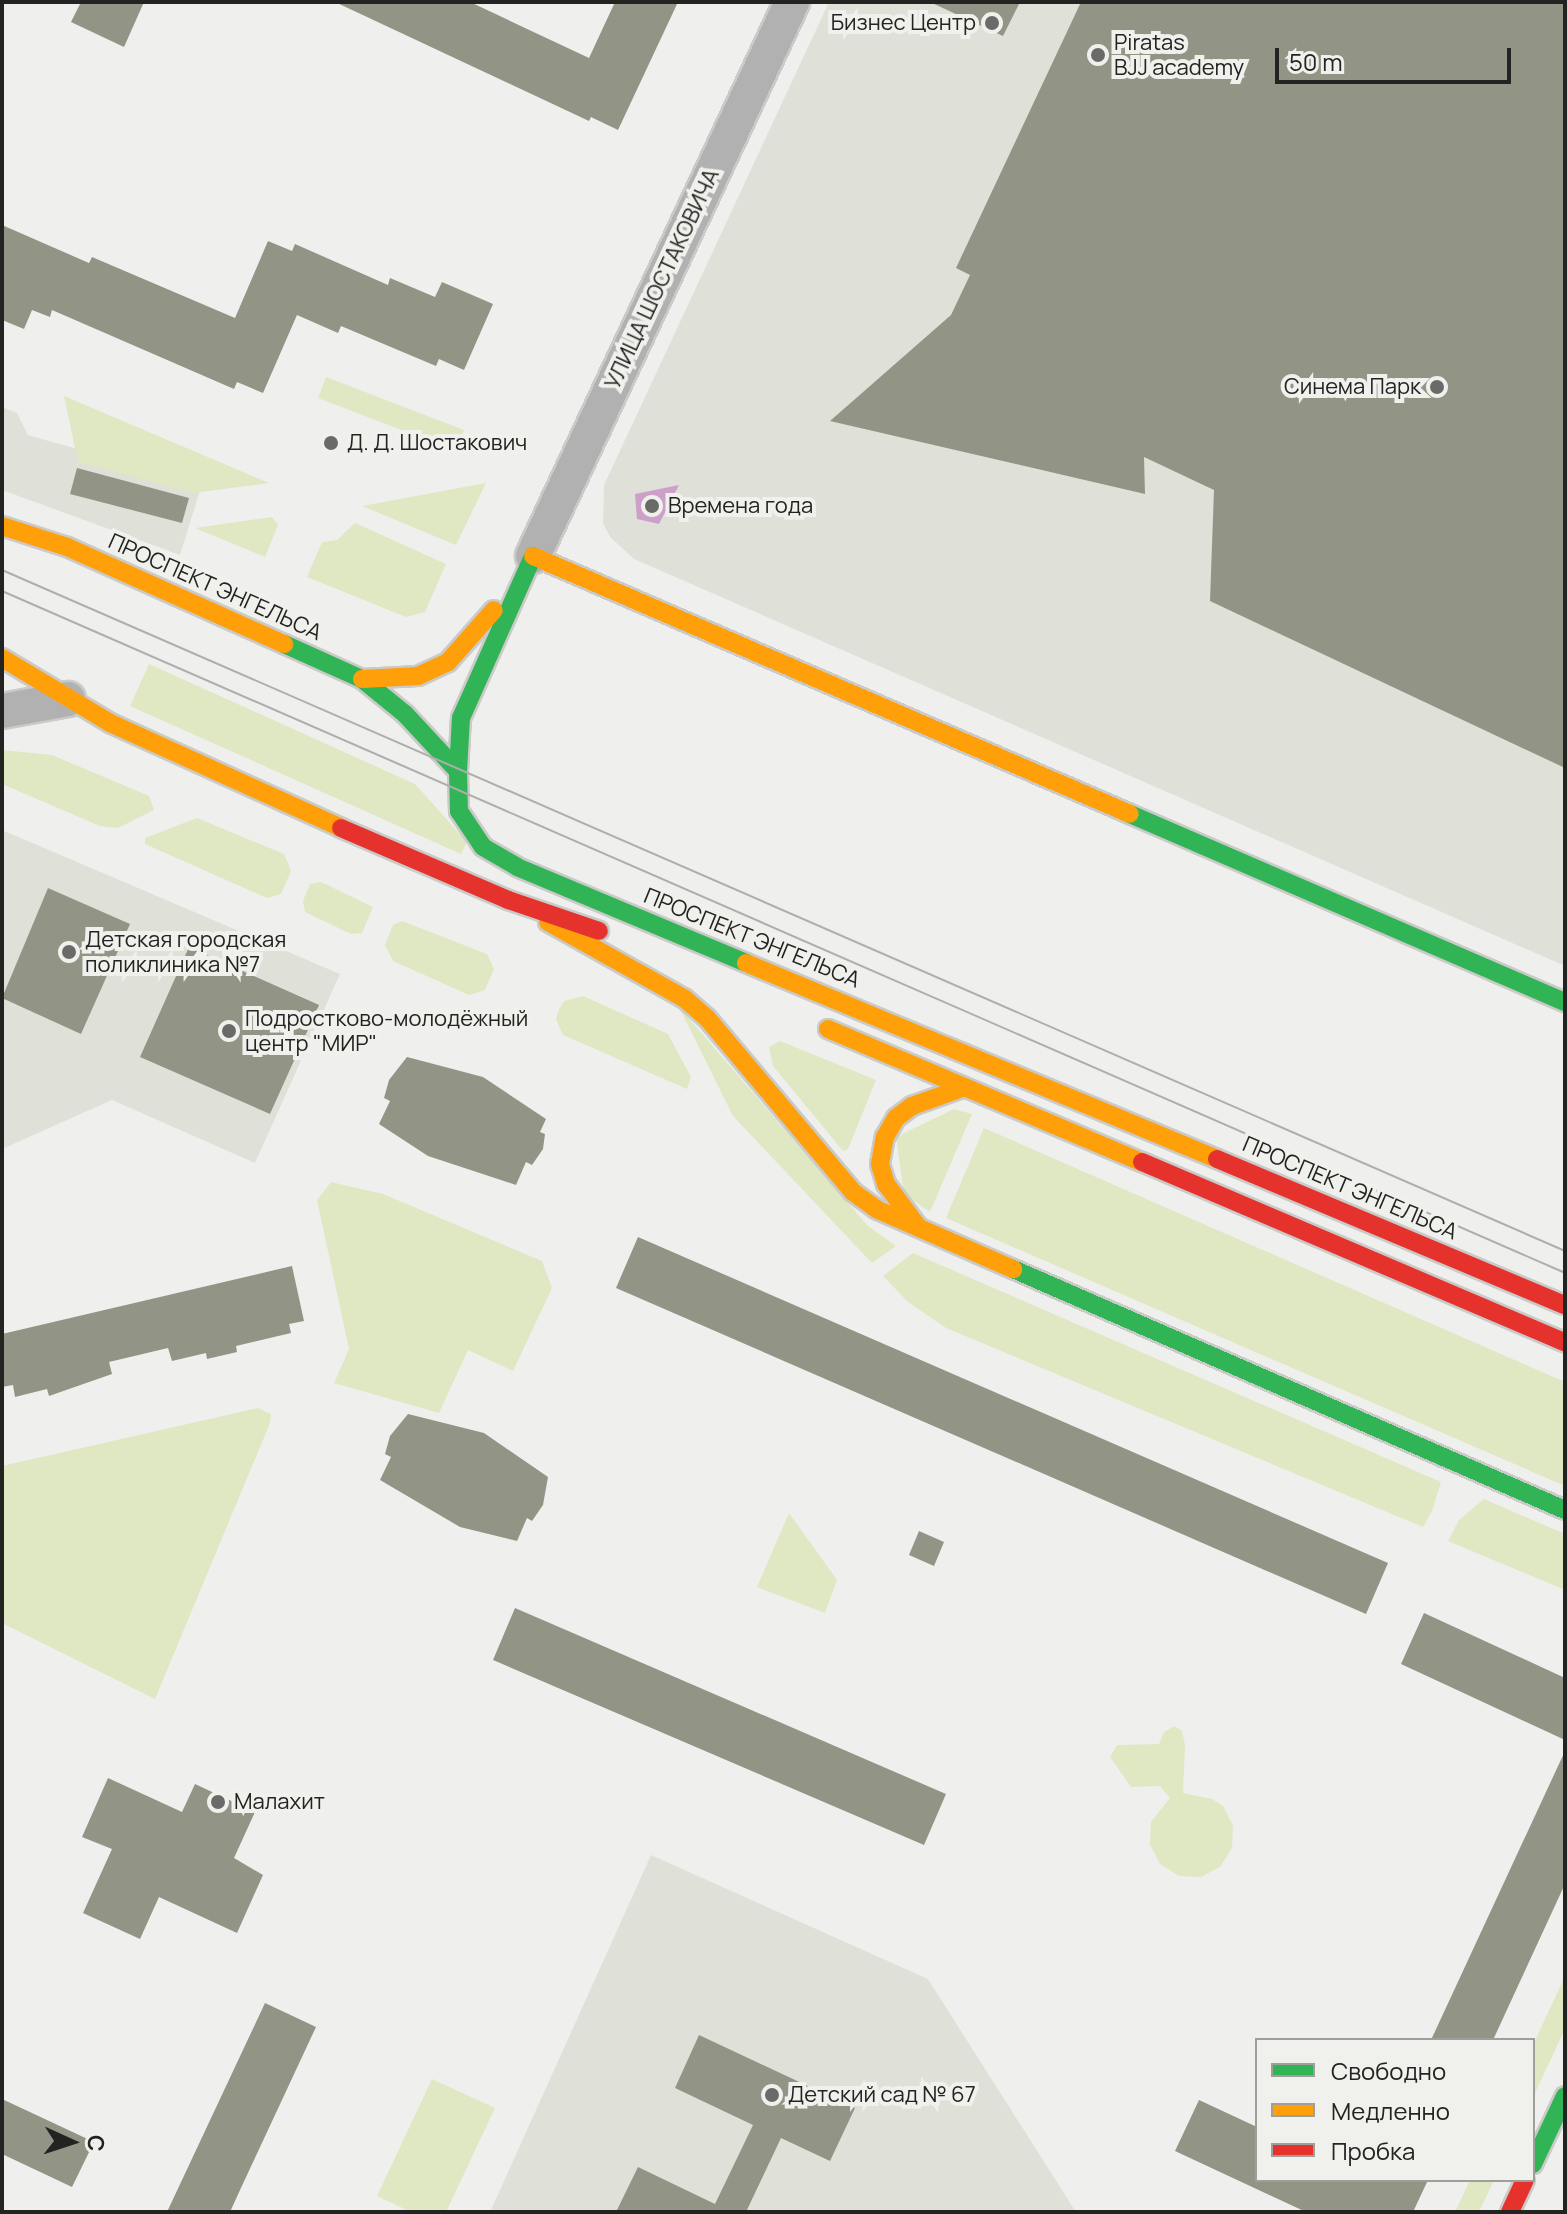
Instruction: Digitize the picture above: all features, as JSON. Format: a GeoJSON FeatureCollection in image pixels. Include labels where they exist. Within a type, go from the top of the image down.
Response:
{"type":"FeatureCollection","features":[{"type":"Feature","properties":{"kind":"main road","name":"ПРОСПЕКТ ЭНГЕЛЬСА"},"geometry":{"type":"LineString","coordinates":[[2,526],[67,547],[362,679],[405,714],[458,771],[459,811],[468,829],[483,847],[517,867],[1565,1305]]}},
{"type":"Feature","properties":{"kind":"main road","name":"УЛИЦА ШОСТАКОВИЧА"},"geometry":{"type":"LineString","coordinates":[[362,679],[418,676],[448,662],[476,636],[533,556]]}},
{"type":"Feature","properties":{"kind":"main road","name":"УЛИЦА ШОСТАКОВИЧА"},"geometry":{"type":"LineString","coordinates":[[458,771],[461,718],[533,556]]}},
{"type":"Feature","properties":{"kind":"main road"},"geometry":{"type":"LineString","coordinates":[[533,556],[1565,1002]]}},
{"type":"Feature","properties":{"kind":"main road"},"geometry":{"type":"LineString","coordinates":[[2,658],[68,699],[246,785],[508,900],[628,943]]}},
{"type":"Feature","properties":{"kind":"main road"},"geometry":{"type":"LineString","coordinates":[[508,900],[685,999],[721,1032],[853,1192],[922,1232],[1565,1510]]}},
{"type":"Feature","properties":{"kind":"main road"},"geometry":{"type":"LineString","coordinates":[[812,1022],[1565,1342]]}},
{"type":"Feature","properties":{"kind":"main road"},"geometry":{"type":"LineString","coordinates":[[922,1232],[886,1184],[880,1164],[885,1137],[896,1118],[912,1106],[965,1087]]}},
{"type":"Feature","properties":{"kind":"main road"},"geometry":{"type":"LineString","coordinates":[[1535,2160],[1565,2096]]}},
{"type":"Feature","properties":{"kind":"main road"},"geometry":{"type":"LineString","coordinates":[[1510,2212],[1524,2182]]}},
{"type":"Feature","properties":{"kind":"street","name":"УЛИЦА ШОСТАКОВИЧА"},"geometry":{"type":"LineString","coordinates":[[533,556],[792,2]]}},
{"type":"Feature","properties":{"kind":"street"},"geometry":{"type":"LineString","coordinates":[[2,711],[68,699]]}},
{"type":"Feature","properties":{"kind":"shaded area"},"geometry":{"type":"Polygon","coordinates":[[[829,2],[1565,2],[1565,966],[634,559],[610,537],[603,523],[604,485],[829,2]]]}},
{"type":"Feature","properties":{"kind":"shaded area"},"geometry":{"type":"Polygon","coordinates":[[[2,407],[17,413],[28,435],[202,484],[180,555],[2,490],[2,407]]]}},
{"type":"Feature","properties":{"kind":"shaded area","name":"Времена года"},"geometry":{"type":"Polygon","coordinates":[[[679,485],[659,524],[637,519],[635,494],[679,485]]]}},
{"type":"Feature","properties":{"kind":"shaded area"},"geometry":{"type":"Polygon","coordinates":[[[2,830],[340,974],[255,1163],[112,1100],[2,1149],[2,830]]]}},
{"type":"Feature","properties":{"kind":"shaded area","name":"Детский сад № 67"},"geometry":{"type":"Polygon","coordinates":[[[651,1855],[928,1979],[1076,2212],[490,2212],[651,1855]]]}},
{"type":"Feature","properties":{"kind":"green space"},"geometry":{"type":"Polygon","coordinates":[[[326,377],[464,430],[456,451],[318,398],[326,377]]]}},
{"type":"Feature","properties":{"kind":"green space"},"geometry":{"type":"Polygon","coordinates":[[[64,396],[269,483],[193,493],[78,462],[64,396]]]}},
{"type":"Feature","properties":{"kind":"green space"},"geometry":{"type":"Polygon","coordinates":[[[486,483],[456,545],[362,506],[486,483]]]}},
{"type":"Feature","properties":{"kind":"green space"},"geometry":{"type":"Polygon","coordinates":[[[272,517],[278,525],[265,557],[195,528],[272,517]]]}},
{"type":"Feature","properties":{"kind":"green space"},"geometry":{"type":"Polygon","coordinates":[[[355,523],[446,564],[425,612],[406,617],[307,577],[322,542],[337,540],[355,523]]]}},
{"type":"Feature","properties":{"kind":"green space"},"geometry":{"type":"Polygon","coordinates":[[[149,664],[415,784],[467,842],[461,854],[130,706],[149,664]]]}},
{"type":"Feature","properties":{"kind":"green space"},"geometry":{"type":"Polygon","coordinates":[[[2,750],[52,755],[149,796],[154,810],[118,828],[100,826],[2,784],[2,750]]]}},
{"type":"Feature","properties":{"kind":"green space"},"geometry":{"type":"Polygon","coordinates":[[[197,818],[284,854],[291,871],[281,894],[267,898],[145,844],[145,838],[197,818]]]}},
{"type":"Feature","properties":{"kind":"green space"},"geometry":{"type":"Polygon","coordinates":[[[321,882],[373,907],[362,933],[351,934],[305,912],[303,901],[310,884],[321,882]]]}},
{"type":"Feature","properties":{"kind":"green space"},"geometry":{"type":"Polygon","coordinates":[[[402,921],[487,954],[494,969],[485,990],[469,995],[393,961],[385,945],[393,925],[402,921]]]}},
{"type":"Feature","properties":{"kind":"green space"},"geometry":{"type":"Polygon","coordinates":[[[583,996],[668,1034],[691,1077],[687,1089],[563,1035],[556,1019],[559,1009],[564,1001],[583,996]]]}},
{"type":"Feature","properties":{"kind":"green space"},"geometry":{"type":"Polygon","coordinates":[[[679,1007],[868,1226],[896,1246],[872,1263],[733,1116],[679,1007]]]}},
{"type":"Feature","properties":{"kind":"green space"},"geometry":{"type":"Polygon","coordinates":[[[780,1041],[876,1080],[848,1149],[843,1151],[773,1066],[769,1047],[780,1041]]]}},
{"type":"Feature","properties":{"kind":"green space"},"geometry":{"type":"Polygon","coordinates":[[[954,1109],[972,1114],[930,1212],[904,1194],[896,1137],[954,1109]]]}},
{"type":"Feature","properties":{"kind":"green space"},"geometry":{"type":"Polygon","coordinates":[[[984,1128],[1565,1382],[1565,1486],[946,1218],[984,1128]]]}},
{"type":"Feature","properties":{"kind":"green space"},"geometry":{"type":"Polygon","coordinates":[[[331,1182],[383,1194],[542,1261],[552,1288],[513,1371],[468,1350],[439,1413],[334,1383],[349,1349],[317,1200],[331,1182]]]}},
{"type":"Feature","properties":{"kind":"green space"},"geometry":{"type":"Polygon","coordinates":[[[913,1253],[1441,1482],[1432,1511],[1423,1527],[946,1328],[908,1302],[883,1276],[913,1253]]]}},
{"type":"Feature","properties":{"kind":"green space"},"geometry":{"type":"Polygon","coordinates":[[[258,1408],[271,1414],[270,1423],[155,1699],[2,1623],[2,1466],[258,1408]]]}},
{"type":"Feature","properties":{"kind":"green space"},"geometry":{"type":"Polygon","coordinates":[[[1484,1499],[1565,1534],[1565,1590],[1448,1541],[1459,1520],[1484,1499]]]}},
{"type":"Feature","properties":{"kind":"green space"},"geometry":{"type":"Polygon","coordinates":[[[789,1513],[837,1580],[825,1613],[757,1587],[789,1513]]]}},
{"type":"Feature","properties":{"kind":"green space"},"geometry":{"type":"Polygon","coordinates":[[[1174,1726],[1182,1731],[1185,1745],[1183,1793],[1212,1799],[1223,1806],[1233,1826],[1232,1848],[1220,1867],[1201,1877],[1179,1876],[1160,1864],[1150,1844],[1151,1822],[1170,1798],[1160,1786],[1131,1787],[1110,1757],[1117,1745],[1159,1744],[1164,1732],[1174,1726]]]}},
{"type":"Feature","properties":{"kind":"green space"},"geometry":{"type":"Polygon","coordinates":[[[1565,1976],[1565,2029],[1535,2093],[1535,2041],[1565,1976]]]}},
{"type":"Feature","properties":{"kind":"green space"},"geometry":{"type":"Polygon","coordinates":[[[432,2079],[495,2108],[446,2212],[411,2212],[377,2196],[432,2079]]]}},
{"type":"Feature","properties":{"kind":"green space"},"geometry":{"type":"Polygon","coordinates":[[[1469,2182],[1493,2182],[1479,2212],[1455,2212],[1469,2182]]]}},
{"type":"Feature","properties":{"kind":"building"},"geometry":{"type":"Polygon","coordinates":[[[81,2],[144,2],[124,47],[71,22],[81,2]]]}},
{"type":"Feature","properties":{"kind":"building"},"geometry":{"type":"Polygon","coordinates":[[[335,2],[470,2],[589,58],[615,2],[678,2],[618,130],[591,117],[589,121],[335,2]]]}},
{"type":"Feature","properties":{"kind":"building","name":"Бизнес Центр"},"geometry":{"type":"Polygon","coordinates":[[[930,2],[1020,2],[1003,36],[930,2]]]}},
{"type":"Feature","properties":{"kind":"building"},"geometry":{"type":"Polygon","coordinates":[[[1081,2],[1565,2],[1565,768],[1210,601],[1214,490],[1144,457],[1145,494],[830,421],[951,315],[970,275],[956,268],[1081,2]]]}},
{"type":"Feature","properties":{"kind":"building"},"geometry":{"type":"Polygon","coordinates":[[[2,225],[89,263],[92,257],[235,318],[268,241],[292,251],[295,244],[388,285],[390,278],[435,297],[442,282],[493,304],[464,370],[439,359],[436,366],[341,326],[338,333],[297,315],[263,393],[237,382],[234,389],[52,310],[50,317],[32,310],[24,329],[2,320],[2,225]]]}},
{"type":"Feature","properties":{"kind":"building"},"geometry":{"type":"Polygon","coordinates":[[[77,468],[189,498],[182,523],[70,494],[77,468]]]}},
{"type":"Feature","properties":{"kind":"building","name":"Детская городская поликлиника №7"},"geometry":{"type":"Polygon","coordinates":[[[48,888],[130,924],[81,1034],[2,998],[48,888]]]}},
{"type":"Feature","properties":{"kind":"building","name":"Подростково-молодёжный центр \"МИР\""},"geometry":{"type":"Polygon","coordinates":[[[189,947],[319,1005],[270,1114],[140,1057],[189,947]]]}},
{"type":"Feature","properties":{"kind":"building"},"geometry":{"type":"Polygon","coordinates":[[[407,1057],[483,1077],[546,1119],[540,1132],[545,1134],[543,1149],[532,1165],[526,1162],[516,1185],[428,1156],[379,1124],[390,1101],[384,1098],[389,1080],[407,1057]]]}},
{"type":"Feature","properties":{"kind":"building"},"geometry":{"type":"Polygon","coordinates":[[[638,1237],[1388,1563],[1366,1614],[616,1288],[638,1237]]]}},
{"type":"Feature","properties":{"kind":"building"},"geometry":{"type":"Polygon","coordinates":[[[292,1266],[304,1321],[289,1324],[291,1333],[236,1346],[237,1352],[207,1359],[206,1353],[172,1361],[168,1348],[109,1362],[112,1374],[49,1396],[47,1389],[15,1397],[13,1385],[2,1387],[2,1334],[292,1266]]]}},
{"type":"Feature","properties":{"kind":"building"},"geometry":{"type":"Polygon","coordinates":[[[408,1414],[484,1433],[548,1477],[543,1505],[532,1521],[527,1518],[517,1541],[460,1527],[380,1480],[391,1457],[385,1454],[390,1436],[408,1414]]]}},
{"type":"Feature","properties":{"kind":"building"},"geometry":{"type":"Polygon","coordinates":[[[919,1531],[944,1542],[934,1566],[909,1555],[919,1531]]]}},
{"type":"Feature","properties":{"kind":"building"},"geometry":{"type":"Polygon","coordinates":[[[515,1608],[946,1794],[924,1845],[493,1660],[515,1608]]]}},
{"type":"Feature","properties":{"kind":"building"},"geometry":{"type":"Polygon","coordinates":[[[1424,1613],[1565,1678],[1565,1740],[1401,1664],[1424,1613]]]}},
{"type":"Feature","properties":{"kind":"building"},"geometry":{"type":"Polygon","coordinates":[[[1565,1751],[1565,1884],[1494,2038],[1432,2038],[1565,1751]]]}},
{"type":"Feature","properties":{"kind":"building"},"geometry":{"type":"Polygon","coordinates":[[[108,1778],[182,1812],[195,1784],[255,1812],[234,1858],[263,1875],[237,1933],[159,1897],[140,1939],[83,1913],[112,1849],[82,1837],[108,1778]]]}},
{"type":"Feature","properties":{"kind":"building"},"geometry":{"type":"Polygon","coordinates":[[[265,2003],[316,2027],[230,2212],[167,2212],[265,2003]]]}},
{"type":"Feature","properties":{"kind":"building"},"geometry":{"type":"Polygon","coordinates":[[[699,2035],[855,2108],[830,2161],[781,2138],[746,2212],[616,2212],[638,2167],[715,2204],[753,2125],[675,2088],[699,2035]]]}},
{"type":"Feature","properties":{"kind":"building"},"geometry":{"type":"Polygon","coordinates":[[[2,2099],[94,2142],[72,2187],[2,2154],[2,2099]]]}},
{"type":"Feature","properties":{"kind":"building"},"geometry":{"type":"Polygon","coordinates":[[[1199,2100],[1255,2126],[1255,2182],[1427,2182],[1413,2212],[1306,2212],[1175,2151],[1199,2100]]]}},
{"type":"Feature","properties":{"kind":"tram line"},"geometry":{"type":"LineString","coordinates":[[2,570],[1565,1251]]}},
{"type":"Feature","properties":{"kind":"tram line"},"geometry":{"type":"LineString","coordinates":[[2,591],[1565,1273]]}},
{"type":"Feature","properties":{"kind":"traffic: fast"},"geometry":{"type":"LineString","coordinates":[[458,771],[461,718],[533,556]]}},
{"type":"Feature","properties":{"kind":"traffic: fast"},"geometry":{"type":"LineString","coordinates":[[284,644],[362,679],[405,714],[458,771],[459,811],[483,847],[517,867],[746,963]]}},
{"type":"Feature","properties":{"kind":"traffic: fast"},"geometry":{"type":"LineString","coordinates":[[1130,814],[1565,1002]]}},
{"type":"Feature","properties":{"kind":"traffic: fast"},"geometry":{"type":"LineString","coordinates":[[1013,1269],[1565,1510]]}},
{"type":"Feature","properties":{"kind":"traffic: fast"},"geometry":{"type":"LineString","coordinates":[[1535,2160],[1565,2096]]}},
{"type":"Feature","properties":{"kind":"traffic: slow"},"geometry":{"type":"LineString","coordinates":[[2,526],[67,547],[284,644]]}},
{"type":"Feature","properties":{"kind":"traffic: slow"},"geometry":{"type":"LineString","coordinates":[[533,556],[1130,814]]}},
{"type":"Feature","properties":{"kind":"traffic: slow"},"geometry":{"type":"LineString","coordinates":[[362,679],[418,676],[448,662],[494,610]]}},
{"type":"Feature","properties":{"kind":"traffic: slow"},"geometry":{"type":"LineString","coordinates":[[2,658],[110,723],[341,828]]}},
{"type":"Feature","properties":{"kind":"traffic: slow"},"geometry":{"type":"LineString","coordinates":[[548,922],[685,999],[707,1018],[853,1192],[876,1209],[1013,1269]]}},
{"type":"Feature","properties":{"kind":"traffic: slow"},"geometry":{"type":"LineString","coordinates":[[746,963],[1217,1159]]}},
{"type":"Feature","properties":{"kind":"traffic: slow"},"geometry":{"type":"LineString","coordinates":[[828,1029],[1142,1162]]}},
{"type":"Feature","properties":{"kind":"traffic: slow"},"geometry":{"type":"LineString","coordinates":[[918,1227],[886,1184],[880,1164],[885,1137],[896,1118],[912,1106],[965,1087]]}},
{"type":"Feature","properties":{"kind":"traffic: jam"},"geometry":{"type":"LineString","coordinates":[[341,828],[508,900],[599,931]]}},
{"type":"Feature","properties":{"kind":"traffic: jam"},"geometry":{"type":"LineString","coordinates":[[1217,1159],[1565,1305]]}},
{"type":"Feature","properties":{"kind":"traffic: jam"},"geometry":{"type":"LineString","coordinates":[[1142,1162],[1565,1342]]}},
{"type":"Feature","properties":{"kind":"traffic: jam"},"geometry":{"type":"LineString","coordinates":[[1510,2212],[1524,2182]]}},
{"type":"Feature","properties":{"kind":"place","name":"Бизнес Центр"},"geometry":{"type":"Point","coordinates":[992,23]}},
{"type":"Feature","properties":{"kind":"place","name":"Piratas BJJ academy"},"geometry":{"type":"Point","coordinates":[1098,55]}},
{"type":"Feature","properties":{"kind":"place","name":"Синема Парк"},"geometry":{"type":"Point","coordinates":[1437,387]}},
{"type":"Feature","properties":{"kind":"place","name":"Д. Д. Шостакович"},"geometry":{"type":"Point","coordinates":[331,443]}},
{"type":"Feature","properties":{"kind":"place","name":"Времена года"},"geometry":{"type":"Point","coordinates":[652,506]}},
{"type":"Feature","properties":{"kind":"place","name":"Детская городская поликлиника №7"},"geometry":{"type":"Point","coordinates":[69,952]}},
{"type":"Feature","properties":{"kind":"place","name":"Подростково-молодёжный центр \"МИР\""},"geometry":{"type":"Point","coordinates":[229,1031]}},
{"type":"Feature","properties":{"kind":"place","name":"Малахит"},"geometry":{"type":"Point","coordinates":[218,1802]}},
{"type":"Feature","properties":{"kind":"place","name":"Детский сад № 67"},"geometry":{"type":"Point","coordinates":[772,2095]}}]}
